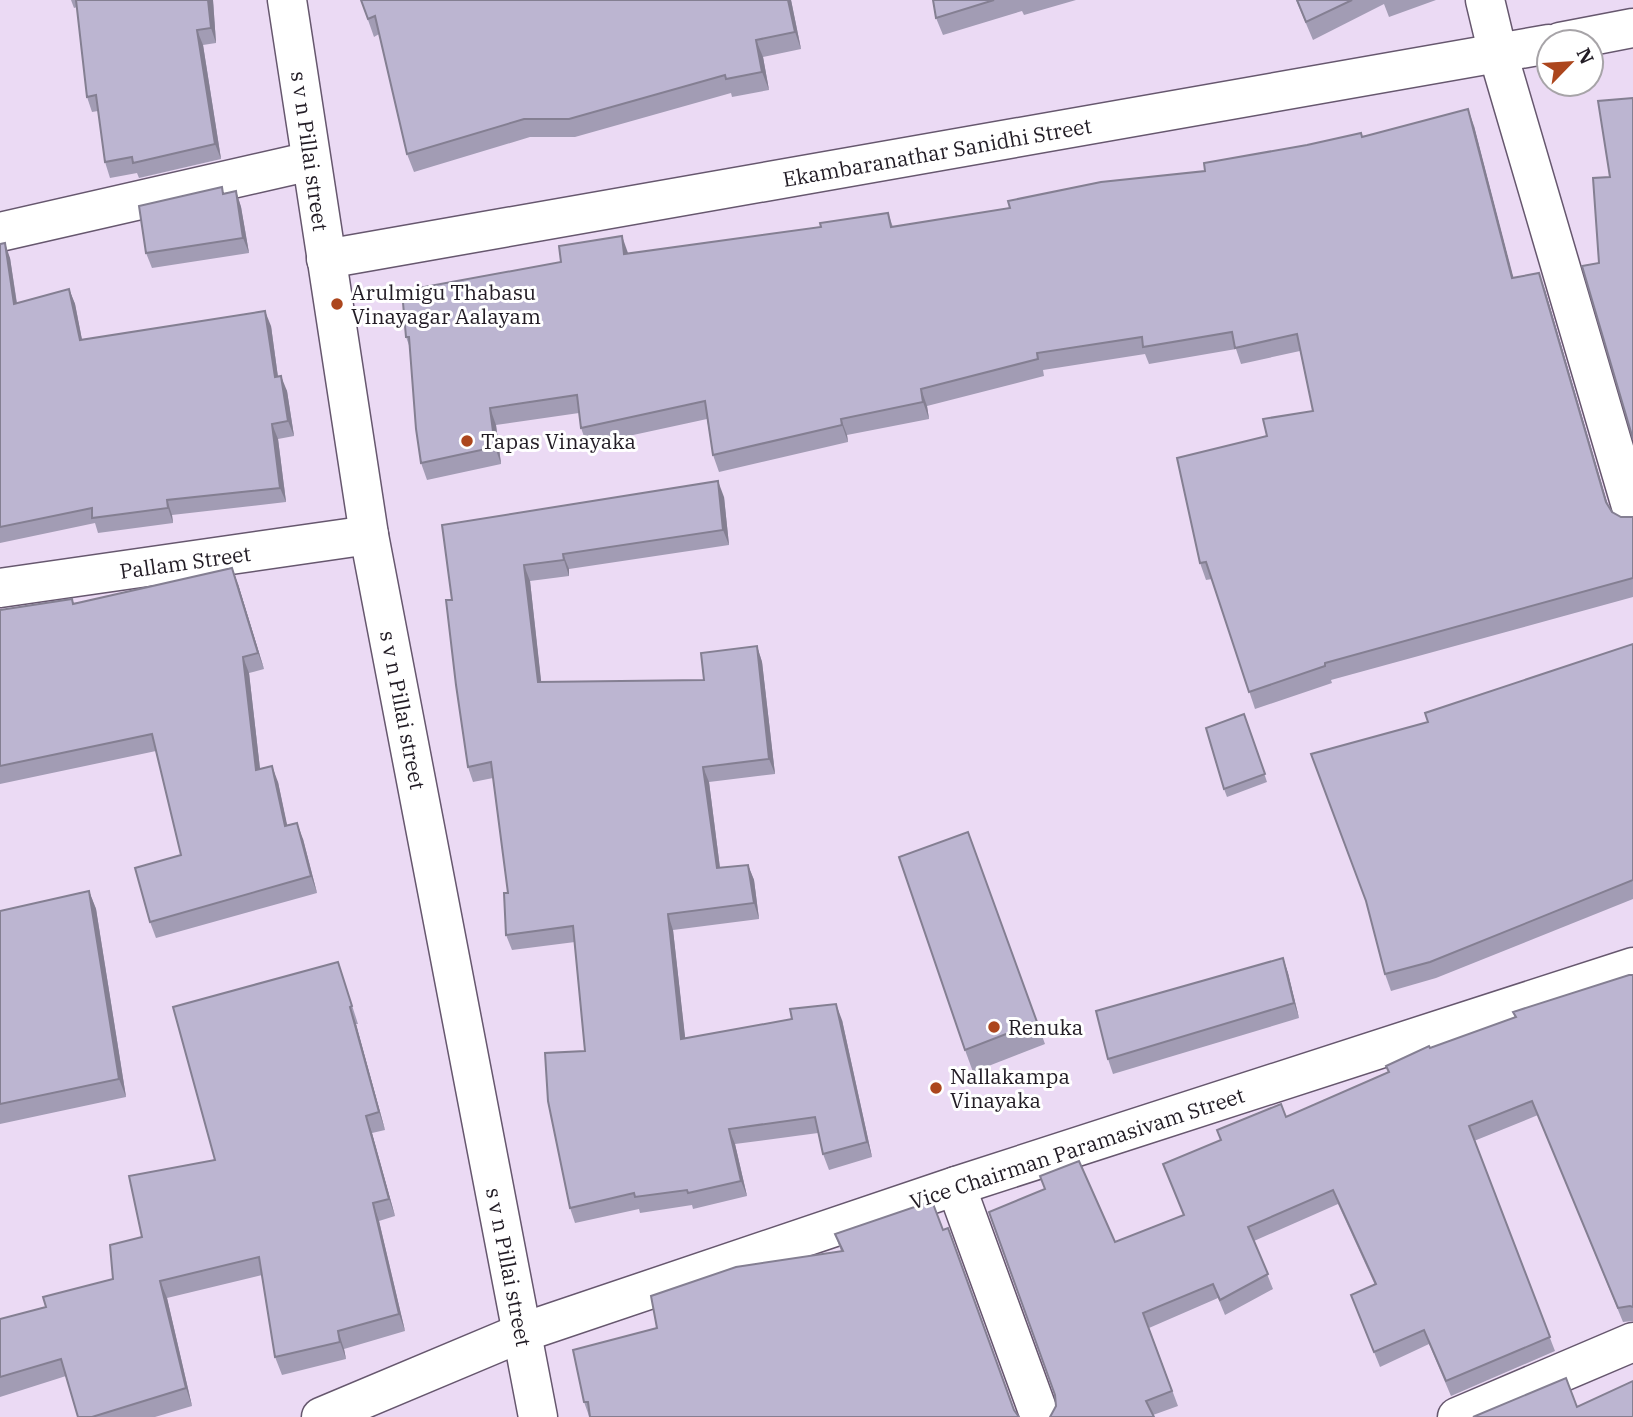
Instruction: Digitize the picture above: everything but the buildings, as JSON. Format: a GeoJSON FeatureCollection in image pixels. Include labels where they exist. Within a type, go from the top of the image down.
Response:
{"type":"FeatureCollection","features":[{"type":"Feature","properties":{"kind":"street","name":"s v n Pillai street"},"geometry":{"type":"LineString","coordinates":[[287,0],[369,535],[538,1417]]}},
{"type":"Feature","properties":{"kind":"street"},"geometry":{"type":"LineString","coordinates":[[1485,0],[1498,54],[1633,513]]}},
{"type":"Feature","properties":{"kind":"street"},"geometry":{"type":"LineString","coordinates":[[1605,33],[1633,28]]}},
{"type":"Feature","properties":{"kind":"street","name":"Ekambaranathar Sanidhi Street"},"geometry":{"type":"LineString","coordinates":[[326,259],[1535,47]]}},
{"type":"Feature","properties":{"kind":"street"},"geometry":{"type":"LineString","coordinates":[[0,232],[311,161]]}},
{"type":"Feature","properties":{"kind":"street","name":"Pallam Street"},"geometry":{"type":"LineString","coordinates":[[0,588],[369,535]]}},
{"type":"Feature","properties":{"kind":"street","name":"Vice Chairman Paramasivam Street"},"geometry":{"type":"LineString","coordinates":[[321,1417],[522,1333],[956,1186],[1633,967]]}},
{"type":"Feature","properties":{"kind":"street"},"geometry":{"type":"LineString","coordinates":[[956,1186],[1040,1417]]}},
{"type":"Feature","properties":{"kind":"street"},"geometry":{"type":"LineString","coordinates":[[1457,1417],[1633,1342]]}},
{"type":"Feature","properties":{"kind":"place","name":"Arulmigu Thabasu Vinayagar Aalayam"},"geometry":{"type":"Point","coordinates":[337,304]}},
{"type":"Feature","properties":{"kind":"place","name":"Tapas Vinayaka"},"geometry":{"type":"Point","coordinates":[467,441]}},
{"type":"Feature","properties":{"kind":"place","name":"Renuka"},"geometry":{"type":"Point","coordinates":[994,1027]}},
{"type":"Feature","properties":{"kind":"place","name":"Nallakampa Vinayaka"},"geometry":{"type":"Point","coordinates":[936,1088]}}]}
